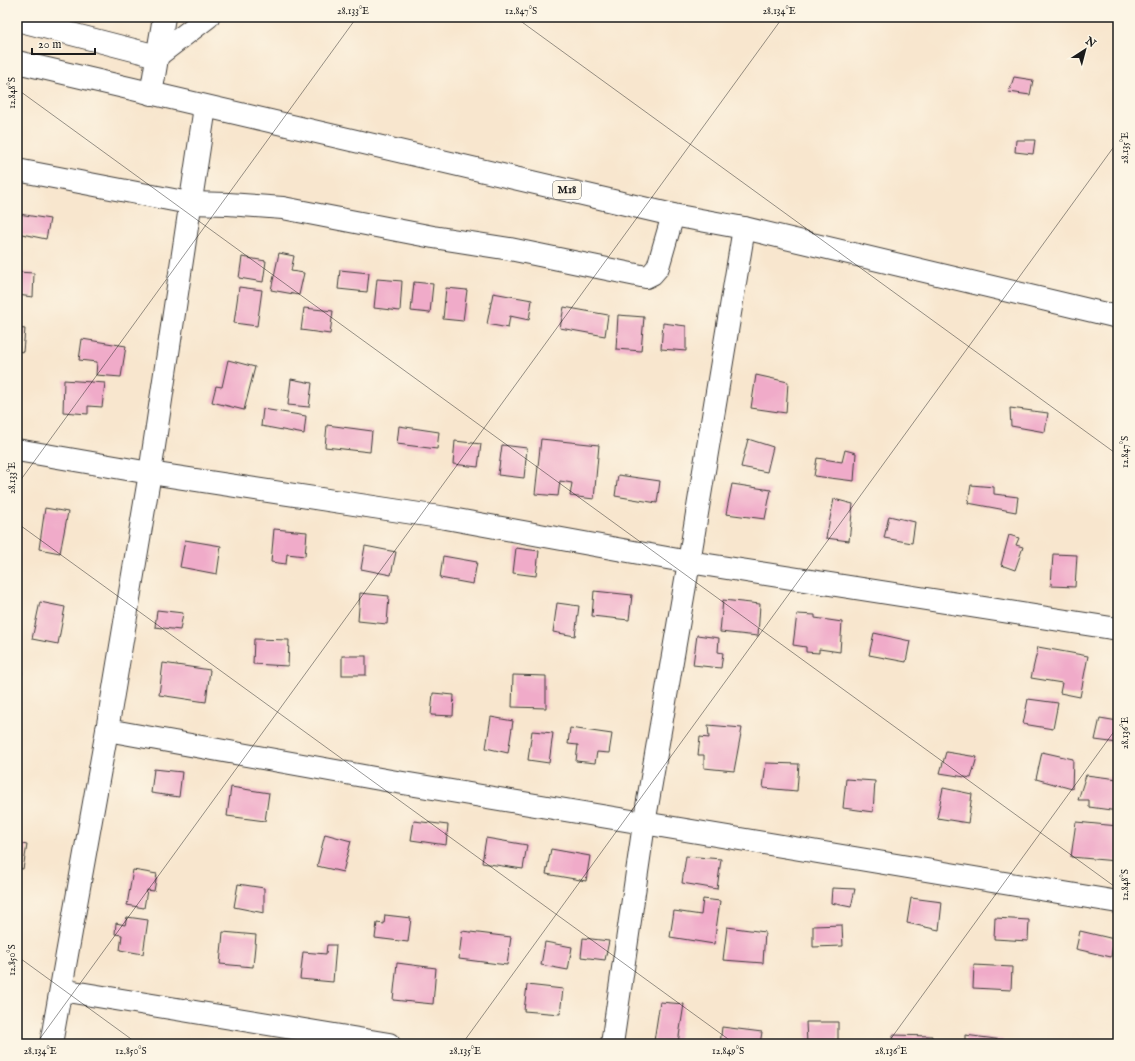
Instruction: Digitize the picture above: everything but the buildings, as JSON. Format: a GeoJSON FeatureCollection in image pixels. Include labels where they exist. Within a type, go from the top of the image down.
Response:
{"type":"FeatureCollection","features":[{"type":"Feature","properties":{"kind":"street"},"geometry":{"type":"LineString","coordinates":[[151,94],[164,17]]}},
{"type":"Feature","properties":{"kind":"street"},"geometry":{"type":"LineString","coordinates":[[158,56],[208,17]]}},
{"type":"Feature","properties":{"kind":"street"},"geometry":{"type":"LineString","coordinates":[[17,20],[158,56]]}},
{"type":"Feature","properties":{"kind":"street","name":"M18"},"geometry":{"type":"LineString","coordinates":[[17,62],[204,107],[673,214],[744,228],[1118,317]]}},
{"type":"Feature","properties":{"kind":"street"},"geometry":{"type":"LineString","coordinates":[[51,1044],[107,730],[150,473],[204,107]]}},
{"type":"Feature","properties":{"kind":"street"},"geometry":{"type":"LineString","coordinates":[[17,170],[189,203],[283,208],[433,237],[510,249],[646,277],[652,274],[658,267],[673,214]]}},
{"type":"Feature","properties":{"kind":"street"},"geometry":{"type":"LineString","coordinates":[[612,1044],[644,824],[744,228]]}},
{"type":"Feature","properties":{"kind":"street"},"geometry":{"type":"LineString","coordinates":[[17,450],[150,473],[446,518],[689,562],[1118,629]]}},
{"type":"Feature","properties":{"kind":"street"},"geometry":{"type":"LineString","coordinates":[[107,730],[391,781],[1118,902]]}},
{"type":"Feature","properties":{"kind":"street"},"geometry":{"type":"LineString","coordinates":[[61,990],[389,1044]]}}]}
